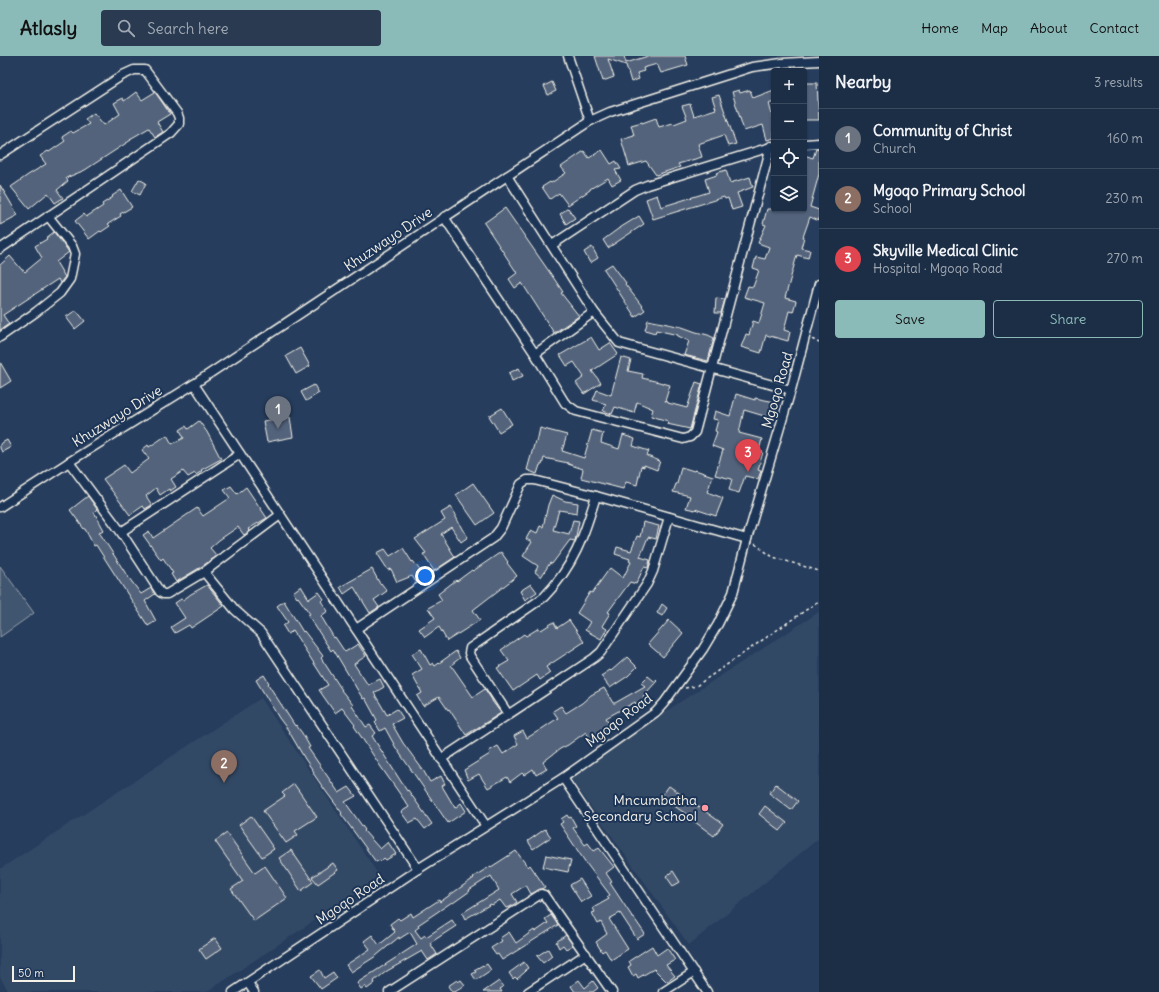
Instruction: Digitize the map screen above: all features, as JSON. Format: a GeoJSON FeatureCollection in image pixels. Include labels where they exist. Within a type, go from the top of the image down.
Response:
{"type":"FeatureCollection","features":[{"type":"Feature","properties":{"kind":"street"},"geometry":{"type":"LineString","coordinates":[[568,56],[590,121]]}},
{"type":"Feature","properties":{"kind":"street","name":"Khuzwayo Drive"},"geometry":{"type":"LineString","coordinates":[[1,504],[194,384],[590,121],[610,112],[752,68],[782,63],[819,61]]}},
{"type":"Feature","properties":{"kind":"street"},"geometry":{"type":"LineString","coordinates":[[0,155],[134,70],[145,70],[177,113],[179,118],[179,124],[171,133],[0,249]]}},
{"type":"Feature","properties":{"kind":"street"},"geometry":{"type":"LineString","coordinates":[[807,144],[819,143]]}},
{"type":"Feature","properties":{"kind":"street"},"geometry":{"type":"LineString","coordinates":[[552,246],[635,190],[771,147]]}},
{"type":"Feature","properties":{"kind":"street"},"geometry":{"type":"LineString","coordinates":[[444,217],[535,354],[565,404],[576,411],[683,439],[690,437],[695,432],[771,153]]}},
{"type":"Feature","properties":{"kind":"street"},"geometry":{"type":"LineString","coordinates":[[507,176],[594,312],[619,343],[790,390]]}},
{"type":"Feature","properties":{"kind":"street"},"geometry":{"type":"LineString","coordinates":[[0,337],[60,293],[70,279],[74,254],[72,246],[48,216]]}},
{"type":"Feature","properties":{"kind":"street","name":"Mgoqo Road"},"geometry":{"type":"LineString","coordinates":[[233,992],[418,869],[562,778],[656,712],[664,703],[703,649],[718,624],[733,593],[819,284]]}},
{"type":"Feature","properties":{"kind":"street"},"geometry":{"type":"LineString","coordinates":[[535,354],[594,312]]}},
{"type":"Feature","properties":{"kind":"street"},"geometry":{"type":"LineString","coordinates":[[194,384],[486,826]]}},
{"type":"Feature","properties":{"kind":"street"},"geometry":{"type":"LineString","coordinates":[[121,532],[240,454]]}},
{"type":"Feature","properties":{"kind":"street"},"geometry":{"type":"LineString","coordinates":[[69,462],[121,532],[162,594],[167,594],[204,572],[280,515]]}},
{"type":"Feature","properties":{"kind":"street"},"geometry":{"type":"LineString","coordinates":[[356,629],[493,538],[501,528],[521,484],[527,480],[534,480],[596,496],[747,539]]}},
{"type":"Feature","properties":{"kind":"street"},"geometry":{"type":"LineString","coordinates":[[508,714],[470,656],[470,648],[544,597],[552,589],[572,560],[581,543],[596,496]]}},
{"type":"Feature","properties":{"kind":"street"},"geometry":{"type":"LineString","coordinates":[[441,759],[601,652],[647,584],[669,517]]}},
{"type":"Feature","properties":{"kind":"street"},"geometry":{"type":"LineString","coordinates":[[204,572],[235,610],[261,633],[418,869]]}},
{"type":"Feature","properties":{"kind":"street"},"geometry":{"type":"LineString","coordinates":[[562,778],[707,992]]}},
{"type":"Feature","properties":{"kind":"street"},"geometry":{"type":"LineString","coordinates":[[389,992],[538,895],[544,895],[612,992]]}},
{"type":"Feature","properties":{"kind":"street"},"geometry":{"type":"LineString","coordinates":[[528,992],[586,954]]}},
{"type":"Feature","properties":{"kind":"street"},"geometry":{"type":"LineString","coordinates":[[663,992],[694,972]]}},
{"type":"Feature","properties":{"kind":"street"},"geometry":{"type":"LineString","coordinates":[[248,983],[254,992]]}},
{"type":"Feature","properties":{"kind":"path"},"geometry":{"type":"LineString","coordinates":[[747,539],[774,557],[819,571]]}},
{"type":"Feature","properties":{"kind":"path"},"geometry":{"type":"LineString","coordinates":[[672,692],[696,686],[819,601]]}},
{"type":"Feature","properties":{"kind":"shaded area"},"geometry":{"type":"Polygon","coordinates":[[[0,566],[34,613],[0,637],[0,566]]]}},
{"type":"Feature","properties":{"kind":"shaded area","name":"Mncumbatha Secondary School"},"geometry":{"type":"Polygon","coordinates":[[[819,612],[819,838],[689,945],[570,777],[671,708],[819,612]]]}},
{"type":"Feature","properties":{"kind":"shaded area"},"geometry":{"type":"Polygon","coordinates":[[[261,698],[380,877],[207,992],[9,992],[0,977],[0,869],[261,698]]]}},
{"type":"Feature","properties":{"kind":"building"},"geometry":{"type":"Polygon","coordinates":[[[595,56],[624,56],[626,63],[648,56],[685,56],[688,65],[661,73],[657,64],[643,68],[644,71],[637,73],[639,79],[631,82],[626,65],[608,59],[614,77],[603,81],[595,56]]]}},
{"type":"Feature","properties":{"kind":"building"},"geometry":{"type":"Polygon","coordinates":[[[552,82],[556,91],[548,95],[544,86],[552,82]]]}},
{"type":"Feature","properties":{"kind":"building"},"geometry":{"type":"Polygon","coordinates":[[[807,83],[817,83],[819,120],[807,120],[807,83]]]}},
{"type":"Feature","properties":{"kind":"building"},"geometry":{"type":"Polygon","coordinates":[[[739,90],[740,93],[750,90],[753,98],[771,91],[771,103],[769,103],[771,111],[771,139],[767,140],[763,125],[744,131],[732,92],[739,90]]]}},
{"type":"Feature","properties":{"kind":"building"},"geometry":{"type":"Polygon","coordinates":[[[136,92],[142,100],[155,92],[162,102],[170,114],[157,122],[163,132],[155,137],[149,128],[130,139],[131,140],[85,170],[66,178],[68,181],[57,190],[63,198],[55,203],[48,193],[29,209],[11,187],[46,164],[40,156],[48,151],[49,152],[65,141],[62,137],[71,131],[73,133],[89,124],[85,119],[94,113],[104,125],[120,114],[114,103],[123,98],[124,101],[136,92]]]}},
{"type":"Feature","properties":{"kind":"building"},"geometry":{"type":"Polygon","coordinates":[[[719,95],[736,144],[728,146],[724,135],[698,144],[702,157],[678,164],[680,167],[656,175],[646,161],[629,166],[621,139],[634,135],[631,125],[656,118],[659,127],[674,124],[687,119],[682,106],[690,104],[694,116],[716,109],[712,97],[719,95]]]}},
{"type":"Feature","properties":{"kind":"building"},"geometry":{"type":"Polygon","coordinates":[[[816,149],[819,149],[819,174],[810,207],[819,210],[819,221],[810,217],[801,248],[810,250],[808,258],[797,255],[785,298],[796,301],[793,312],[789,311],[784,330],[790,332],[788,341],[766,335],[761,353],[741,347],[746,334],[749,335],[753,321],[759,323],[765,303],[744,297],[748,286],[753,287],[759,270],[753,268],[756,257],[765,259],[769,247],[758,243],[766,225],[763,224],[767,209],[771,209],[771,212],[807,212],[807,156],[813,158],[816,149]]]}},
{"type":"Feature","properties":{"kind":"building"},"geometry":{"type":"Polygon","coordinates":[[[602,150],[611,164],[616,161],[621,169],[615,170],[621,180],[612,185],[608,178],[568,205],[559,193],[550,199],[542,187],[566,173],[561,167],[584,151],[589,158],[602,150]]]}},
{"type":"Feature","properties":{"kind":"building"},"geometry":{"type":"Polygon","coordinates":[[[726,170],[730,183],[750,177],[753,187],[737,193],[742,207],[732,210],[728,198],[725,199],[724,197],[653,219],[646,199],[657,195],[661,207],[709,192],[705,179],[726,170]]]}},
{"type":"Feature","properties":{"kind":"building"},"geometry":{"type":"Polygon","coordinates":[[[139,179],[146,183],[140,195],[132,191],[139,179]]]}},
{"type":"Feature","properties":{"kind":"building"},"geometry":{"type":"Polygon","coordinates":[[[0,185],[18,215],[0,225],[0,185]]]}},
{"type":"Feature","properties":{"kind":"building"},"geometry":{"type":"Polygon","coordinates":[[[121,190],[132,207],[120,214],[121,216],[108,224],[110,226],[89,239],[75,221],[84,214],[86,217],[103,206],[102,204],[121,190]]]}},
{"type":"Feature","properties":{"kind":"building"},"geometry":{"type":"Polygon","coordinates":[[[505,208],[563,292],[561,293],[579,316],[554,333],[522,283],[515,288],[509,279],[517,273],[484,223],[505,208]]]}},
{"type":"Feature","properties":{"kind":"building"},"geometry":{"type":"Polygon","coordinates":[[[568,208],[575,218],[566,224],[560,214],[568,208]]]}},
{"type":"Feature","properties":{"kind":"building"},"geometry":{"type":"Polygon","coordinates":[[[639,216],[644,224],[608,248],[603,240],[639,216]]]}},
{"type":"Feature","properties":{"kind":"building"},"geometry":{"type":"Polygon","coordinates":[[[54,232],[69,252],[56,262],[65,277],[60,283],[58,279],[3,315],[9,324],[0,330],[0,265],[10,256],[25,272],[42,258],[35,246],[47,239],[46,238],[54,232]]]}},
{"type":"Feature","properties":{"kind":"building"},"geometry":{"type":"Polygon","coordinates":[[[592,247],[598,258],[590,263],[584,252],[592,247]]]}},
{"type":"Feature","properties":{"kind":"building"},"geometry":{"type":"Polygon","coordinates":[[[612,264],[645,310],[635,317],[604,269],[612,264]]]}},
{"type":"Feature","properties":{"kind":"building"},"geometry":{"type":"Polygon","coordinates":[[[716,298],[725,299],[721,313],[715,313],[716,298]]]}},
{"type":"Feature","properties":{"kind":"building"},"geometry":{"type":"Polygon","coordinates":[[[76,310],[85,321],[75,329],[66,317],[76,310]]]}},
{"type":"Feature","properties":{"kind":"building"},"geometry":{"type":"Polygon","coordinates":[[[648,320],[682,327],[714,338],[708,361],[684,355],[689,341],[678,335],[656,330],[655,333],[645,330],[648,320]]]}},
{"type":"Feature","properties":{"kind":"building"},"geometry":{"type":"Polygon","coordinates":[[[591,337],[599,350],[610,343],[618,354],[592,371],[601,383],[584,394],[576,383],[584,377],[574,362],[567,366],[560,355],[591,337]]]}},
{"type":"Feature","properties":{"kind":"building"},"geometry":{"type":"Polygon","coordinates":[[[300,348],[310,366],[296,374],[286,356],[300,348]]]}},
{"type":"Feature","properties":{"kind":"building"},"geometry":{"type":"Polygon","coordinates":[[[621,357],[631,360],[628,371],[643,374],[642,378],[670,385],[665,401],[668,403],[687,408],[696,382],[702,384],[690,429],[667,424],[668,421],[651,416],[653,409],[637,402],[634,413],[615,407],[612,414],[603,411],[606,404],[593,400],[597,390],[611,395],[621,357]]]}},
{"type":"Feature","properties":{"kind":"building"},"geometry":{"type":"Polygon","coordinates":[[[0,362],[11,381],[0,388],[0,362]]]}},
{"type":"Feature","properties":{"kind":"building"},"geometry":{"type":"Polygon","coordinates":[[[519,368],[523,376],[512,381],[509,373],[519,368]]]}},
{"type":"Feature","properties":{"kind":"building"},"geometry":{"type":"Polygon","coordinates":[[[314,385],[319,393],[306,401],[301,392],[314,385]]]}},
{"type":"Feature","properties":{"kind":"building"},"geometry":{"type":"Polygon","coordinates":[[[736,394],[755,400],[755,398],[775,402],[771,418],[744,410],[739,433],[762,439],[759,451],[763,452],[758,470],[761,471],[758,479],[745,476],[739,493],[729,490],[732,479],[715,475],[723,450],[712,446],[717,432],[715,431],[718,420],[713,419],[715,411],[730,416],[736,394]]]}},
{"type":"Feature","properties":{"kind":"building"},"geometry":{"type":"Polygon","coordinates":[[[502,408],[512,424],[499,432],[489,416],[502,408]]]}},
{"type":"Feature","properties":{"kind":"building"},"geometry":{"type":"Polygon","coordinates":[[[290,417],[293,437],[267,442],[263,421],[290,417]]]}},
{"type":"Feature","properties":{"kind":"building"},"geometry":{"type":"Polygon","coordinates":[[[199,421],[207,432],[221,459],[201,470],[202,471],[196,475],[195,473],[188,477],[183,471],[171,479],[176,487],[170,491],[169,489],[160,495],[156,488],[146,496],[152,505],[145,509],[143,506],[130,515],[103,479],[124,465],[130,473],[149,459],[142,450],[148,445],[149,447],[167,435],[172,444],[184,438],[180,430],[186,426],[188,429],[199,421]]]}},
{"type":"Feature","properties":{"kind":"building"},"geometry":{"type":"Polygon","coordinates":[[[540,428],[567,435],[562,451],[584,458],[592,430],[603,433],[601,443],[619,449],[623,435],[635,439],[633,446],[649,451],[647,456],[660,461],[657,470],[644,465],[644,467],[641,466],[637,485],[626,482],[623,489],[581,478],[583,469],[568,463],[544,458],[537,474],[527,470],[535,441],[537,442],[540,428]]]}},
{"type":"Feature","properties":{"kind":"building"},"geometry":{"type":"Polygon","coordinates":[[[7,440],[11,447],[2,452],[0,444],[7,440]]]}},
{"type":"Feature","properties":{"kind":"building"},"geometry":{"type":"Polygon","coordinates":[[[681,467],[713,476],[707,492],[723,498],[716,516],[695,509],[686,508],[690,496],[673,492],[677,484],[681,467]]]}},
{"type":"Feature","properties":{"kind":"building"},"geometry":{"type":"Polygon","coordinates":[[[473,483],[494,513],[477,525],[456,495],[473,483]]]}},
{"type":"Feature","properties":{"kind":"building"},"geometry":{"type":"Polygon","coordinates":[[[231,486],[237,494],[246,487],[267,518],[248,529],[250,531],[244,535],[238,527],[219,540],[210,548],[217,556],[176,582],[171,574],[173,573],[163,558],[161,560],[143,535],[149,531],[153,538],[197,508],[203,516],[230,498],[224,490],[231,486]]]}},
{"type":"Feature","properties":{"kind":"building"},"geometry":{"type":"Polygon","coordinates":[[[552,495],[565,501],[578,503],[577,513],[559,510],[553,530],[569,534],[573,520],[579,521],[575,541],[570,540],[552,564],[550,563],[541,577],[535,572],[538,566],[523,556],[532,542],[526,539],[531,530],[537,533],[540,526],[543,527],[552,495]]]}},
{"type":"Feature","properties":{"kind":"building"},"geometry":{"type":"Polygon","coordinates":[[[88,496],[97,509],[94,512],[104,530],[99,532],[126,574],[141,594],[151,588],[155,594],[145,601],[156,621],[148,626],[96,545],[94,546],[85,529],[70,510],[88,496]]]}},
{"type":"Feature","properties":{"kind":"building"},"geometry":{"type":"Polygon","coordinates":[[[451,507],[462,529],[468,537],[461,542],[451,527],[441,534],[455,557],[434,571],[423,554],[426,553],[415,539],[445,520],[441,513],[451,507]]]}},
{"type":"Feature","properties":{"kind":"building"},"geometry":{"type":"Polygon","coordinates":[[[643,522],[659,526],[656,539],[648,537],[640,557],[650,560],[648,568],[644,567],[636,584],[630,582],[608,612],[610,613],[602,626],[607,629],[601,639],[585,630],[590,622],[577,613],[590,592],[592,593],[610,568],[623,578],[631,562],[629,561],[630,559],[615,554],[617,547],[631,551],[637,536],[640,537],[643,522]]]}},
{"type":"Feature","properties":{"kind":"building"},"geometry":{"type":"Polygon","coordinates":[[[403,548],[412,562],[413,561],[425,577],[416,582],[412,576],[397,582],[391,569],[388,570],[377,553],[385,549],[390,556],[403,548]]]}},
{"type":"Feature","properties":{"kind":"building"},"geometry":{"type":"Polygon","coordinates":[[[501,552],[517,576],[473,610],[480,620],[447,641],[439,627],[425,637],[419,629],[435,618],[428,608],[442,600],[438,594],[456,580],[457,581],[501,552]]]}},
{"type":"Feature","properties":{"kind":"building"},"geometry":{"type":"Polygon","coordinates":[[[372,569],[380,584],[381,583],[387,591],[374,600],[379,607],[370,613],[354,587],[344,594],[340,587],[372,569]]]}},
{"type":"Feature","properties":{"kind":"building"},"geometry":{"type":"Polygon","coordinates":[[[531,584],[537,592],[525,600],[520,591],[531,584]]]}},
{"type":"Feature","properties":{"kind":"building"},"geometry":{"type":"Polygon","coordinates":[[[207,585],[224,606],[191,628],[189,625],[175,633],[171,627],[185,618],[175,603],[181,599],[183,600],[207,585]]]}},
{"type":"Feature","properties":{"kind":"building"},"geometry":{"type":"Polygon","coordinates":[[[301,586],[309,599],[319,592],[324,599],[321,601],[328,611],[321,616],[334,638],[335,637],[345,652],[358,644],[366,656],[354,664],[368,685],[380,679],[384,687],[374,693],[387,715],[397,709],[403,718],[392,724],[403,743],[430,782],[441,776],[445,784],[442,786],[455,808],[461,803],[466,811],[448,823],[396,748],[385,728],[380,731],[375,722],[377,720],[365,698],[363,699],[333,649],[331,651],[308,615],[310,614],[293,592],[301,586]]]}},
{"type":"Feature","properties":{"kind":"building"},"geometry":{"type":"Polygon","coordinates":[[[284,601],[303,632],[304,631],[323,656],[321,658],[366,727],[370,725],[376,733],[372,736],[407,791],[408,790],[432,824],[425,829],[417,819],[409,823],[401,812],[409,807],[354,726],[355,725],[342,708],[335,713],[319,690],[328,685],[293,631],[288,634],[283,626],[288,622],[277,606],[284,601]]]}},
{"type":"Feature","properties":{"kind":"building"},"geometry":{"type":"Polygon","coordinates":[[[662,604],[667,608],[662,616],[657,613],[662,604]]]}},
{"type":"Feature","properties":{"kind":"building"},"geometry":{"type":"Polygon","coordinates":[[[569,620],[584,642],[546,667],[550,673],[540,680],[537,675],[513,691],[497,668],[509,661],[501,650],[524,634],[526,636],[539,628],[541,630],[554,622],[557,628],[569,620]]]}},
{"type":"Feature","properties":{"kind":"building"},"geometry":{"type":"Polygon","coordinates":[[[669,620],[683,633],[663,657],[648,644],[669,620]]]}},
{"type":"Feature","properties":{"kind":"building"},"geometry":{"type":"Polygon","coordinates":[[[421,649],[430,665],[433,663],[435,666],[456,651],[460,658],[451,665],[473,697],[485,689],[501,713],[466,735],[449,709],[448,710],[439,697],[423,706],[417,696],[422,693],[412,675],[422,669],[412,654],[421,649]]]}},
{"type":"Feature","properties":{"kind":"building"},"geometry":{"type":"Polygon","coordinates":[[[627,657],[637,667],[628,676],[610,688],[601,676],[610,670],[611,671],[627,657]]]}},
{"type":"Feature","properties":{"kind":"building"},"geometry":{"type":"Polygon","coordinates":[[[264,675],[269,683],[268,684],[295,726],[296,725],[302,733],[310,747],[308,748],[339,793],[349,787],[356,796],[345,802],[365,830],[364,831],[380,849],[388,842],[396,854],[386,860],[384,858],[381,861],[376,862],[313,773],[314,772],[256,680],[264,675]]]}},
{"type":"Feature","properties":{"kind":"building"},"geometry":{"type":"Polygon","coordinates":[[[648,676],[654,681],[657,681],[645,694],[646,696],[643,697],[648,705],[639,710],[635,702],[606,718],[611,726],[590,739],[586,732],[560,749],[543,762],[547,769],[536,775],[533,769],[524,775],[522,773],[510,782],[507,777],[488,788],[479,774],[468,780],[464,770],[490,754],[489,751],[498,746],[503,754],[518,744],[514,736],[523,731],[527,738],[540,730],[558,718],[553,711],[561,706],[566,713],[582,703],[591,695],[604,688],[613,703],[615,703],[645,686],[641,683],[648,676]]]}},
{"type":"Feature","properties":{"kind":"building"},"geometry":{"type":"Polygon","coordinates":[[[294,784],[317,817],[295,831],[298,835],[286,843],[263,811],[285,796],[282,793],[294,784]]]}},
{"type":"Feature","properties":{"kind":"building"},"geometry":{"type":"Polygon","coordinates":[[[776,784],[798,801],[791,810],[769,793],[776,784]]]}},
{"type":"Feature","properties":{"kind":"building"},"geometry":{"type":"Polygon","coordinates":[[[669,786],[723,824],[714,836],[691,819],[692,818],[661,797],[669,786]]]}},
{"type":"Feature","properties":{"kind":"building"},"geometry":{"type":"Polygon","coordinates":[[[765,806],[787,823],[780,831],[759,814],[765,806]]]}},
{"type":"Feature","properties":{"kind":"building"},"geometry":{"type":"Polygon","coordinates":[[[567,815],[569,818],[571,817],[576,826],[573,828],[585,845],[588,843],[594,851],[599,848],[614,867],[606,873],[612,882],[610,883],[645,934],[637,939],[620,913],[609,919],[628,949],[611,960],[605,950],[602,952],[596,942],[607,934],[601,922],[598,924],[592,913],[595,912],[593,908],[609,899],[607,897],[610,895],[560,824],[563,822],[561,819],[567,815]]]}},
{"type":"Feature","properties":{"kind":"building"},"geometry":{"type":"Polygon","coordinates":[[[251,816],[274,849],[262,857],[239,825],[251,816]]]}},
{"type":"Feature","properties":{"kind":"building"},"geometry":{"type":"Polygon","coordinates":[[[545,829],[551,837],[533,849],[528,841],[545,829]]]}},
{"type":"Feature","properties":{"kind":"building"},"geometry":{"type":"Polygon","coordinates":[[[227,833],[255,873],[265,866],[287,898],[254,921],[231,889],[243,881],[215,841],[227,833]]]}},
{"type":"Feature","properties":{"kind":"building"},"geometry":{"type":"Polygon","coordinates":[[[291,850],[313,882],[301,891],[279,858],[291,850]]]}},
{"type":"Feature","properties":{"kind":"building"},"geometry":{"type":"Polygon","coordinates":[[[516,851],[528,867],[530,865],[545,887],[531,894],[526,885],[512,894],[517,902],[510,907],[506,908],[500,900],[465,919],[462,913],[499,890],[491,876],[469,890],[470,891],[453,903],[452,902],[418,925],[419,927],[415,930],[421,938],[425,935],[426,937],[452,920],[456,926],[430,943],[437,954],[428,960],[422,951],[387,971],[374,981],[375,983],[367,989],[365,986],[361,989],[357,983],[417,944],[410,932],[399,939],[399,937],[376,956],[351,972],[346,965],[370,949],[364,941],[372,935],[379,945],[395,932],[390,924],[398,918],[400,920],[411,913],[413,917],[439,900],[440,902],[474,878],[473,877],[516,851]]]}},
{"type":"Feature","properties":{"kind":"building"},"geometry":{"type":"Polygon","coordinates":[[[546,855],[571,860],[568,872],[543,867],[546,855]]]}},
{"type":"Feature","properties":{"kind":"building"},"geometry":{"type":"Polygon","coordinates":[[[333,863],[338,870],[318,884],[312,877],[333,863]]]}},
{"type":"Feature","properties":{"kind":"building"},"geometry":{"type":"Polygon","coordinates":[[[673,871],[680,882],[673,886],[666,876],[673,871]]]}},
{"type":"Feature","properties":{"kind":"building"},"geometry":{"type":"Polygon","coordinates":[[[580,879],[591,896],[581,902],[570,885],[580,879]]]}},
{"type":"Feature","properties":{"kind":"building"},"geometry":{"type":"Polygon","coordinates":[[[551,915],[558,925],[502,960],[491,948],[502,941],[500,938],[509,932],[516,943],[534,930],[535,932],[548,923],[545,919],[551,915]]]}},
{"type":"Feature","properties":{"kind":"building"},"geometry":{"type":"Polygon","coordinates":[[[566,935],[573,945],[566,949],[563,945],[559,948],[556,942],[566,935]]]}},
{"type":"Feature","properties":{"kind":"building"},"geometry":{"type":"Polygon","coordinates":[[[215,938],[222,948],[206,959],[199,949],[215,938]]]}},
{"type":"Feature","properties":{"kind":"building"},"geometry":{"type":"Polygon","coordinates":[[[652,946],[657,955],[667,948],[675,960],[666,965],[675,976],[667,982],[654,969],[638,978],[636,974],[633,976],[628,967],[631,965],[629,961],[652,946]]]}},
{"type":"Feature","properties":{"kind":"building"},"geometry":{"type":"Polygon","coordinates":[[[548,949],[552,956],[543,963],[537,956],[548,949]]]}},
{"type":"Feature","properties":{"kind":"building"},"geometry":{"type":"Polygon","coordinates":[[[524,962],[528,968],[517,979],[515,977],[513,979],[509,973],[524,962]]]}},
{"type":"Feature","properties":{"kind":"building"},"geometry":{"type":"Polygon","coordinates":[[[487,964],[491,970],[476,980],[472,974],[476,972],[474,970],[487,964]]]}},
{"type":"Feature","properties":{"kind":"building"},"geometry":{"type":"Polygon","coordinates":[[[320,970],[324,978],[333,972],[337,978],[321,989],[311,976],[320,970]]]}},
{"type":"Feature","properties":{"kind":"building"},"geometry":{"type":"Polygon","coordinates":[[[457,980],[458,982],[461,980],[465,985],[455,992],[452,992],[448,986],[457,980]]]}},
{"type":"Feature","properties":{"kind":"building"},"geometry":{"type":"Polygon","coordinates":[[[579,980],[585,988],[593,981],[598,988],[593,992],[575,992],[571,986],[579,980]]]}},
{"type":"Feature","properties":{"kind":"building"},"geometry":{"type":"Polygon","coordinates":[[[499,981],[503,987],[500,989],[502,992],[483,992],[499,981]]]}},
{"type":"Feature","properties":{"kind":"place","name":"Community of Christ"},"geometry":{"type":"Point","coordinates":[278,429]}},
{"type":"Feature","properties":{"kind":"place","name":"Skyville Medical Clinic"},"geometry":{"type":"Point","coordinates":[748,472]}},
{"type":"Feature","properties":{"kind":"place","name":"Mgoqo Primary School"},"geometry":{"type":"Point","coordinates":[224,783]}},
{"type":"Feature","properties":{"kind":"place","name":"Mncumbatha Secondary School"},"geometry":{"type":"Point","coordinates":[705,808]}}]}
